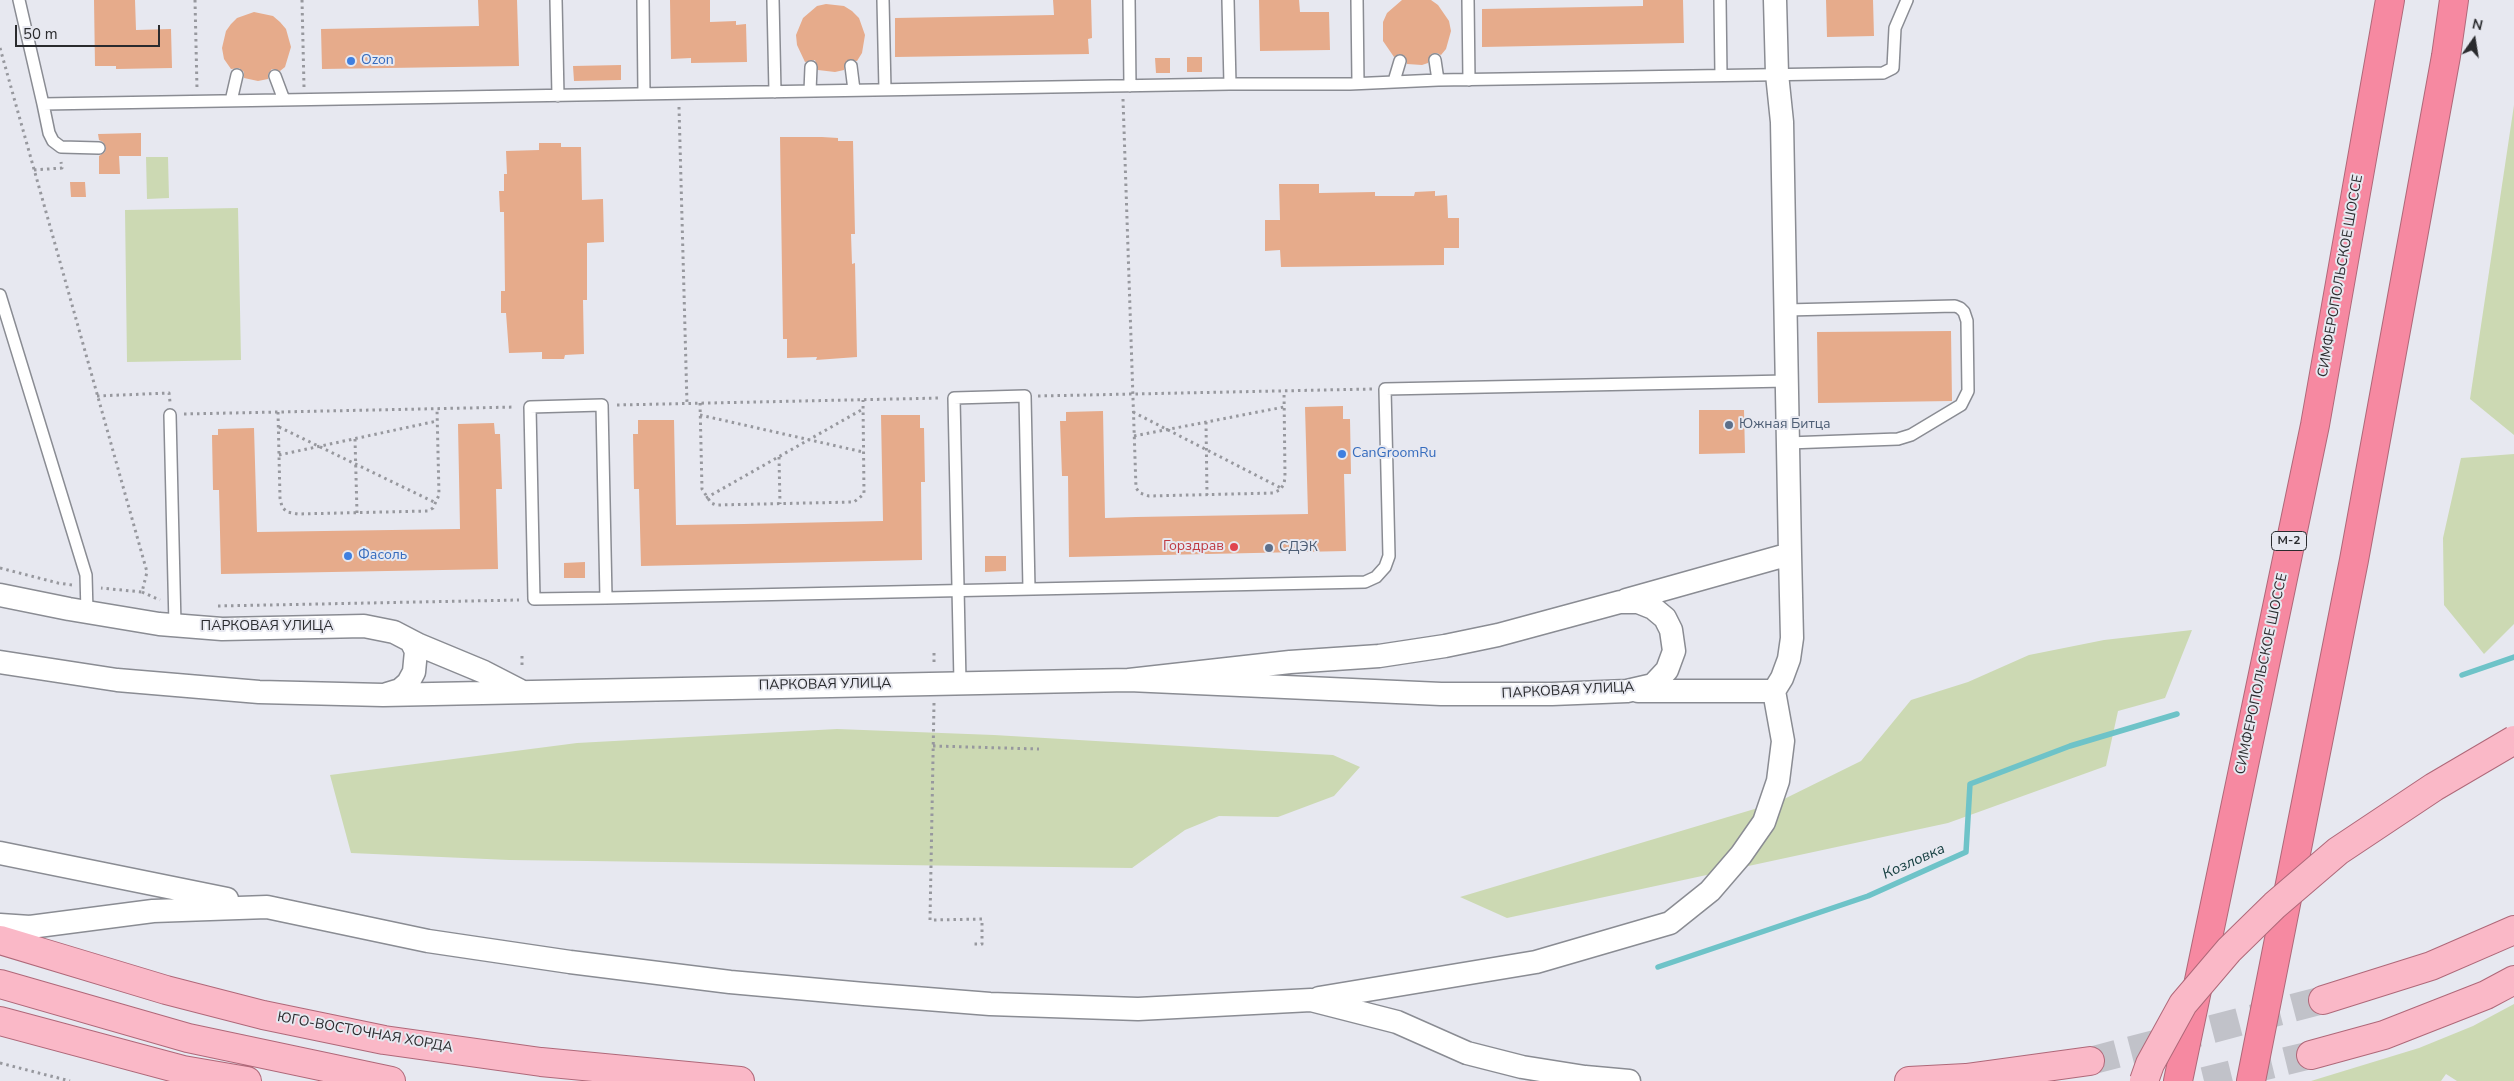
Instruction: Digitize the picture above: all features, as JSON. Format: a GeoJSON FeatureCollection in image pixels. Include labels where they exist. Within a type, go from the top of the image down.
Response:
{"type":"FeatureCollection","features":[{"type":"Feature","properties":{"kind":"highway","name":"СИМФЕРОПОЛЬСКОЕ ШОССЕ"},"geometry":{"type":"LineString","coordinates":[[2178,1081],[2315,425],[2390,0]]}},
{"type":"Feature","properties":{"kind":"highway"},"geometry":{"type":"LineString","coordinates":[[2251,1081],[2354,560],[2446,56],[2454,0]]}},
{"type":"Feature","properties":{"kind":"main road"},"geometry":{"type":"LineString","coordinates":[[2144,1081],[2150,1064],[2183,1004],[2228,950],[2275,905],[2338,851],[2434,787],[2514,740]]}},
{"type":"Feature","properties":{"kind":"main road"},"geometry":{"type":"LineString","coordinates":[[2323,1000],[2431,966],[2514,930]]}},
{"type":"Feature","properties":{"kind":"main road","name":"ЮГО-ВОСТОЧНАЯ ХОРДА"},"geometry":{"type":"LineString","coordinates":[[0,940],[166,990],[263,1015],[384,1040],[541,1062],[740,1081]]}},
{"type":"Feature","properties":{"kind":"main road"},"geometry":{"type":"LineString","coordinates":[[2311,1054],[2401,1029],[2486,995],[2514,980]]}},
{"type":"Feature","properties":{"kind":"main road"},"geometry":{"type":"LineString","coordinates":[[0,984],[188,1038],[391,1081]]}},
{"type":"Feature","properties":{"kind":"main road"},"geometry":{"type":"LineString","coordinates":[[0,1021],[183,1070],[247,1081]]}},
{"type":"Feature","properties":{"kind":"main road"},"geometry":{"type":"LineString","coordinates":[[1909,1081],[1966,1078],[2090,1061]]}},
{"type":"Feature","properties":{"kind":"street"},"geometry":{"type":"LineString","coordinates":[[0,853],[428,941],[570,962],[730,982],[990,1004],[1138,1010],[1310,1000],[1536,962],[1670,923],[1710,891],[1741,855],[1764,822],[1778,780],[1783,741],[1774,691],[1782,678],[1789,659],[1791,645],[1782,122],[1777,74],[1775,0]]}},
{"type":"Feature","properties":{"kind":"street"},"geometry":{"type":"LineString","coordinates":[[1620,602],[1790,554]]}},
{"type":"Feature","properties":{"kind":"street","name":"ПАРКОВАЯ УЛИЦА"},"geometry":{"type":"LineString","coordinates":[[0,595],[87,612],[175,625],[222,629],[364,626],[394,632],[484,672],[522,692]]}},
{"type":"Feature","properties":{"kind":"street","name":"ПАРКОВАЯ УЛИЦА"},"geometry":{"type":"LineString","coordinates":[[0,662],[117,680],[240,691],[383,695],[1129,680],[1441,694],[1552,694],[1627,691],[1652,685],[1667,670],[1674,651],[1671,630],[1665,618],[1653,608],[1638,602],[1620,602],[1498,635],[1435,648],[1379,656],[1290,662],[1129,680]]}},
{"type":"Feature","properties":{"kind":"street"},"geometry":{"type":"LineString","coordinates":[[383,695],[400,690],[408,683],[416,661],[416,651],[411,641]]}},
{"type":"Feature","properties":{"kind":"street"},"geometry":{"type":"LineString","coordinates":[[1627,691],[1774,691]]}},
{"type":"Feature","properties":{"kind":"street"},"geometry":{"type":"LineString","coordinates":[[0,925],[30,927],[152,911],[267,907]]}},
{"type":"Feature","properties":{"kind":"street"},"geometry":{"type":"LineString","coordinates":[[1310,1000],[1397,1022],[1467,1052],[1522,1067],[1585,1078],[1629,1081]]}},
{"type":"Feature","properties":{"kind":"lane"},"geometry":{"type":"LineString","coordinates":[[19,0],[49,133],[53,141],[61,147],[99,148]]}},
{"type":"Feature","properties":{"kind":"lane"},"geometry":{"type":"LineString","coordinates":[[556,0],[558,96]]}},
{"type":"Feature","properties":{"kind":"lane"},"geometry":{"type":"LineString","coordinates":[[643,0],[644,94]]}},
{"type":"Feature","properties":{"kind":"lane"},"geometry":{"type":"LineString","coordinates":[[773,0],[775,92]]}},
{"type":"Feature","properties":{"kind":"lane"},"geometry":{"type":"LineString","coordinates":[[883,0],[885,90]]}},
{"type":"Feature","properties":{"kind":"lane"},"geometry":{"type":"LineString","coordinates":[[1126,86],[1129,0]]}},
{"type":"Feature","properties":{"kind":"lane"},"geometry":{"type":"LineString","coordinates":[[1228,0],[1230,84]]}},
{"type":"Feature","properties":{"kind":"lane"},"geometry":{"type":"LineString","coordinates":[[1357,0],[1358,83]]}},
{"type":"Feature","properties":{"kind":"lane"},"geometry":{"type":"LineString","coordinates":[[1468,0],[1469,80]]}},
{"type":"Feature","properties":{"kind":"lane"},"geometry":{"type":"LineString","coordinates":[[1720,0],[1721,75]]}},
{"type":"Feature","properties":{"kind":"lane"},"geometry":{"type":"LineString","coordinates":[[43,104],[1358,83],[1889,71],[1893,68],[1894,61],[1895,28],[1907,0]]}},
{"type":"Feature","properties":{"kind":"lane"},"geometry":{"type":"LineString","coordinates":[[1435,60],[1438,80]]}},
{"type":"Feature","properties":{"kind":"lane"},"geometry":{"type":"LineString","coordinates":[[1394,81],[1400,61]]}},
{"type":"Feature","properties":{"kind":"lane"},"geometry":{"type":"LineString","coordinates":[[810,91],[812,66]]}},
{"type":"Feature","properties":{"kind":"lane"},"geometry":{"type":"LineString","coordinates":[[851,66],[854,90]]}},
{"type":"Feature","properties":{"kind":"lane"},"geometry":{"type":"LineString","coordinates":[[231,101],[238,75]]}},
{"type":"Feature","properties":{"kind":"lane"},"geometry":{"type":"LineString","coordinates":[[275,76],[284,100]]}},
{"type":"Feature","properties":{"kind":"lane"},"geometry":{"type":"LineString","coordinates":[[0,294],[84,567],[87,612]]}},
{"type":"Feature","properties":{"kind":"lane"},"geometry":{"type":"LineString","coordinates":[[1786,310],[1955,306],[1964,312],[1967,321],[1968,374],[1968,391],[1964,401],[1911,435],[1892,440],[1788,442]]}},
{"type":"Feature","properties":{"kind":"lane"},"geometry":{"type":"LineString","coordinates":[[606,598],[602,405],[530,407],[534,599],[606,598],[1365,582],[1376,577],[1385,567],[1388,556],[1385,389],[1787,381]]}},
{"type":"Feature","properties":{"kind":"lane"},"geometry":{"type":"LineString","coordinates":[[960,682],[954,398],[1025,396],[1029,589]]}},
{"type":"Feature","properties":{"kind":"lane"},"geometry":{"type":"LineString","coordinates":[[170,415],[175,625]]}},
{"type":"Feature","properties":{"kind":"path"},"geometry":{"type":"LineString","coordinates":[[195,0],[197,70]]}},
{"type":"Feature","properties":{"kind":"path"},"geometry":{"type":"LineString","coordinates":[[302,0],[303,73]]}},
{"type":"Feature","properties":{"kind":"path"},"geometry":{"type":"LineString","coordinates":[[0,48],[147,572],[142,592],[58,583],[0,568]]}},
{"type":"Feature","properties":{"kind":"path"},"geometry":{"type":"LineString","coordinates":[[1126,86],[1136,488],[1140,493],[1149,496],[1273,493],[1281,488],[1286,477],[1284,391]]}},
{"type":"Feature","properties":{"kind":"path"},"geometry":{"type":"LineString","coordinates":[[679,93],[687,404]]}},
{"type":"Feature","properties":{"kind":"path"},"geometry":{"type":"LineString","coordinates":[[34,170],[62,168],[61,147]]}},
{"type":"Feature","properties":{"kind":"path"},"geometry":{"type":"LineString","coordinates":[[1025,396],[1385,389]]}},
{"type":"Feature","properties":{"kind":"path"},"geometry":{"type":"LineString","coordinates":[[98,396],[169,393],[170,415],[530,407]]}},
{"type":"Feature","properties":{"kind":"path"},"geometry":{"type":"LineString","coordinates":[[602,405],[954,398]]}},
{"type":"Feature","properties":{"kind":"path"},"geometry":{"type":"LineString","coordinates":[[700,403],[702,489],[706,498],[716,505],[780,504],[854,502],[860,500],[864,494],[863,400]]}},
{"type":"Feature","properties":{"kind":"path"},"geometry":{"type":"LineString","coordinates":[[1134,436],[1284,407]]}},
{"type":"Feature","properties":{"kind":"path"},"geometry":{"type":"LineString","coordinates":[[278,412],[280,498],[282,506],[287,512],[298,514],[357,513],[428,511],[436,503],[439,495],[437,409]]}},
{"type":"Feature","properties":{"kind":"path"},"geometry":{"type":"LineString","coordinates":[[706,498],[863,409]]}},
{"type":"Feature","properties":{"kind":"path"},"geometry":{"type":"LineString","coordinates":[[1133,412],[1281,488]]}},
{"type":"Feature","properties":{"kind":"path"},"geometry":{"type":"LineString","coordinates":[[700,415],[864,452]]}},
{"type":"Feature","properties":{"kind":"path"},"geometry":{"type":"LineString","coordinates":[[279,455],[437,421]]}},
{"type":"Feature","properties":{"kind":"path"},"geometry":{"type":"LineString","coordinates":[[1206,422],[1207,495]]}},
{"type":"Feature","properties":{"kind":"path"},"geometry":{"type":"LineString","coordinates":[[279,426],[436,503]]}},
{"type":"Feature","properties":{"kind":"path"},"geometry":{"type":"LineString","coordinates":[[355,439],[357,513]]}},
{"type":"Feature","properties":{"kind":"path"},"geometry":{"type":"LineString","coordinates":[[779,457],[780,504]]}},
{"type":"Feature","properties":{"kind":"path"},"geometry":{"type":"LineString","coordinates":[[213,606],[534,599]]}},
{"type":"Feature","properties":{"kind":"path"},"geometry":{"type":"LineString","coordinates":[[934,711],[930,920],[982,920],[982,944],[974,944]]}},
{"type":"Feature","properties":{"kind":"path"},"geometry":{"type":"LineString","coordinates":[[933,746],[1039,749]]}},
{"type":"Feature","properties":{"kind":"path"},"geometry":{"type":"LineString","coordinates":[[0,1063],[70,1081]]}},
{"type":"Feature","properties":{"kind":"green space"},"geometry":{"type":"Polygon","coordinates":[[[2514,105],[2514,435],[2470,399],[2514,105]]]}},
{"type":"Feature","properties":{"kind":"green space"},"geometry":{"type":"Polygon","coordinates":[[[146,157],[168,157],[169,198],[147,199],[146,157]]]}},
{"type":"Feature","properties":{"kind":"green space"},"geometry":{"type":"Polygon","coordinates":[[[238,208],[241,360],[127,362],[125,210],[238,208]]]}},
{"type":"Feature","properties":{"kind":"green space"},"geometry":{"type":"Polygon","coordinates":[[[2514,454],[2514,624],[2484,654],[2444,605],[2443,538],[2461,458],[2514,454]]]}},
{"type":"Feature","properties":{"kind":"green space"},"geometry":{"type":"Polygon","coordinates":[[[2192,630],[2165,698],[2118,711],[2106,766],[1948,823],[1507,918],[1460,897],[1778,802],[1861,761],[1911,700],[1968,682],[2029,655],[2104,640],[2192,630]]]}},
{"type":"Feature","properties":{"kind":"green space"},"geometry":{"type":"Polygon","coordinates":[[[837,729],[994,735],[1333,755],[1360,767],[1334,796],[1278,817],[1219,816],[1185,830],[1132,868],[509,860],[351,853],[330,775],[577,743],[837,729]]]}},
{"type":"Feature","properties":{"kind":"green space"},"geometry":{"type":"Polygon","coordinates":[[[2514,1004],[2514,1081],[2457,1081],[2446,1074],[2441,1081],[2311,1081],[2419,1048],[2473,1026],[2514,1004]]]}},
{"type":"Feature","properties":{"kind":"building"},"geometry":{"type":"Polygon","coordinates":[[[94,0],[135,0],[136,30],[171,29],[172,68],[116,69],[116,66],[95,66],[94,0]]]}},
{"type":"Feature","properties":{"kind":"building"},"geometry":{"type":"Polygon","coordinates":[[[478,0],[517,0],[519,66],[322,69],[321,29],[479,26],[478,0]]]}},
{"type":"Feature","properties":{"kind":"building"},"geometry":{"type":"Polygon","coordinates":[[[670,0],[710,0],[710,22],[736,21],[736,25],[746,24],[747,62],[691,63],[691,58],[671,59],[670,0]]]}},
{"type":"Feature","properties":{"kind":"building"},"geometry":{"type":"Polygon","coordinates":[[[1053,0],[1091,0],[1092,38],[1088,39],[1089,54],[895,57],[895,18],[1054,15],[1053,0]]]}},
{"type":"Feature","properties":{"kind":"building"},"geometry":{"type":"Polygon","coordinates":[[[1259,0],[1299,0],[1300,12],[1329,12],[1330,50],[1260,51],[1259,0]]]}},
{"type":"Feature","properties":{"kind":"building"},"geometry":{"type":"Polygon","coordinates":[[[1402,0],[1431,0],[1438,5],[1449,21],[1451,31],[1446,49],[1441,55],[1437,53],[1431,54],[1428,63],[1422,65],[1407,64],[1405,56],[1399,54],[1394,57],[1383,41],[1383,22],[1387,13],[1402,0]]]}},
{"type":"Feature","properties":{"kind":"building"},"geometry":{"type":"Polygon","coordinates":[[[1643,0],[1683,0],[1684,43],[1482,47],[1482,9],[1643,6],[1643,0]]]}},
{"type":"Feature","properties":{"kind":"building"},"geometry":{"type":"Polygon","coordinates":[[[1826,0],[1873,0],[1874,36],[1827,37],[1826,0]]]}},
{"type":"Feature","properties":{"kind":"building"},"geometry":{"type":"Polygon","coordinates":[[[826,4],[844,6],[852,11],[859,18],[865,35],[862,53],[857,61],[847,60],[844,70],[835,72],[818,70],[815,60],[805,62],[797,45],[796,35],[803,18],[817,6],[826,4]]]}},
{"type":"Feature","properties":{"kind":"building"},"geometry":{"type":"Polygon","coordinates":[[[254,12],[273,16],[280,22],[286,29],[291,47],[285,67],[280,71],[272,69],[268,74],[268,79],[258,81],[244,78],[244,72],[239,68],[231,69],[224,59],[222,48],[226,31],[231,24],[237,18],[254,12]]]}},
{"type":"Feature","properties":{"kind":"building"},"geometry":{"type":"Polygon","coordinates":[[[1187,57],[1202,57],[1202,72],[1187,72],[1187,57]]]}},
{"type":"Feature","properties":{"kind":"building"},"geometry":{"type":"Polygon","coordinates":[[[1155,58],[1170,58],[1170,73],[1156,73],[1155,58]]]}},
{"type":"Feature","properties":{"kind":"building"},"geometry":{"type":"Polygon","coordinates":[[[621,65],[621,80],[574,81],[573,66],[621,65]]]}},
{"type":"Feature","properties":{"kind":"building"},"geometry":{"type":"Polygon","coordinates":[[[141,133],[141,156],[119,156],[120,174],[99,174],[99,156],[105,152],[106,148],[103,142],[99,140],[98,134],[141,133]]]}},
{"type":"Feature","properties":{"kind":"building"},"geometry":{"type":"Polygon","coordinates":[[[780,137],[822,137],[838,138],[838,141],[853,141],[855,234],[851,234],[852,264],[855,263],[857,357],[816,360],[817,357],[787,358],[787,339],[783,339],[780,137]]]}},
{"type":"Feature","properties":{"kind":"building"},"geometry":{"type":"Polygon","coordinates":[[[539,143],[561,143],[561,147],[581,147],[582,200],[603,199],[604,242],[587,243],[587,300],[583,300],[584,354],[565,355],[564,359],[542,359],[542,352],[509,353],[506,313],[501,313],[501,291],[505,291],[504,212],[500,212],[499,191],[504,191],[504,174],[507,174],[506,151],[539,150],[539,143]]]}},
{"type":"Feature","properties":{"kind":"building"},"geometry":{"type":"Polygon","coordinates":[[[70,182],[85,182],[86,197],[71,197],[70,182]]]}},
{"type":"Feature","properties":{"kind":"building"},"geometry":{"type":"Polygon","coordinates":[[[1279,184],[1319,184],[1319,193],[1375,192],[1375,196],[1414,196],[1415,192],[1435,191],[1435,196],[1447,195],[1448,218],[1459,218],[1459,248],[1444,248],[1444,265],[1281,267],[1280,250],[1265,251],[1265,220],[1280,220],[1279,184]]]}},
{"type":"Feature","properties":{"kind":"building"},"geometry":{"type":"Polygon","coordinates":[[[1951,331],[1952,401],[1818,403],[1817,332],[1951,331]]]}},
{"type":"Feature","properties":{"kind":"building"},"geometry":{"type":"Polygon","coordinates":[[[1343,406],[1343,419],[1350,419],[1351,474],[1344,474],[1346,551],[1069,557],[1068,476],[1062,476],[1060,421],[1066,421],[1066,412],[1103,411],[1105,518],[1308,514],[1305,407],[1343,406]]]}},
{"type":"Feature","properties":{"kind":"building"},"geometry":{"type":"Polygon","coordinates":[[[1699,410],[1744,410],[1745,453],[1699,454],[1699,410]]]}},
{"type":"Feature","properties":{"kind":"building"},"geometry":{"type":"Polygon","coordinates":[[[881,415],[920,415],[920,428],[924,428],[925,482],[921,482],[922,560],[641,566],[639,489],[634,489],[633,434],[638,434],[638,420],[674,420],[676,525],[744,524],[883,521],[881,415]]]}},
{"type":"Feature","properties":{"kind":"building"},"geometry":{"type":"Polygon","coordinates":[[[494,423],[495,434],[500,434],[502,489],[496,489],[498,569],[221,574],[219,490],[213,490],[212,435],[218,435],[218,429],[254,428],[257,532],[460,529],[458,424],[494,423]]]}},
{"type":"Feature","properties":{"kind":"building"},"geometry":{"type":"Polygon","coordinates":[[[985,556],[1006,556],[1006,571],[985,572],[985,556]]]}},
{"type":"Feature","properties":{"kind":"building"},"geometry":{"type":"Polygon","coordinates":[[[585,562],[585,578],[564,578],[564,563],[585,562]]]}},
{"type":"Feature","properties":{"kind":"waterway","name":"Козловка"},"geometry":{"type":"LineString","coordinates":[[2462,675],[2514,657]]}},
{"type":"Feature","properties":{"kind":"waterway","name":"Козловка"},"geometry":{"type":"LineString","coordinates":[[1658,967],[1868,896],[1966,852],[1970,784],[2070,746],[2177,714]]}},
{"type":"Feature","properties":{"kind":"tunnel"},"geometry":{"type":"LineString","coordinates":[[2090,1061],[2323,1000]]}},
{"type":"Feature","properties":{"kind":"tunnel"},"geometry":{"type":"LineString","coordinates":[[2204,1081],[2311,1055]]}},
{"type":"Feature","properties":{"kind":"place","name":"Ozon"},"geometry":{"type":"Point","coordinates":[351,61]}},
{"type":"Feature","properties":{"kind":"place","name":"Южная Битца"},"geometry":{"type":"Point","coordinates":[1729,425]}},
{"type":"Feature","properties":{"kind":"place","name":"CanGroomRu"},"geometry":{"type":"Point","coordinates":[1342,454]}},
{"type":"Feature","properties":{"kind":"place","name":"Горздрав"},"geometry":{"type":"Point","coordinates":[1234,547]}},
{"type":"Feature","properties":{"kind":"place","name":"СДЭК"},"geometry":{"type":"Point","coordinates":[1269,548]}},
{"type":"Feature","properties":{"kind":"place","name":"Фасоль"},"geometry":{"type":"Point","coordinates":[348,556]}}]}
